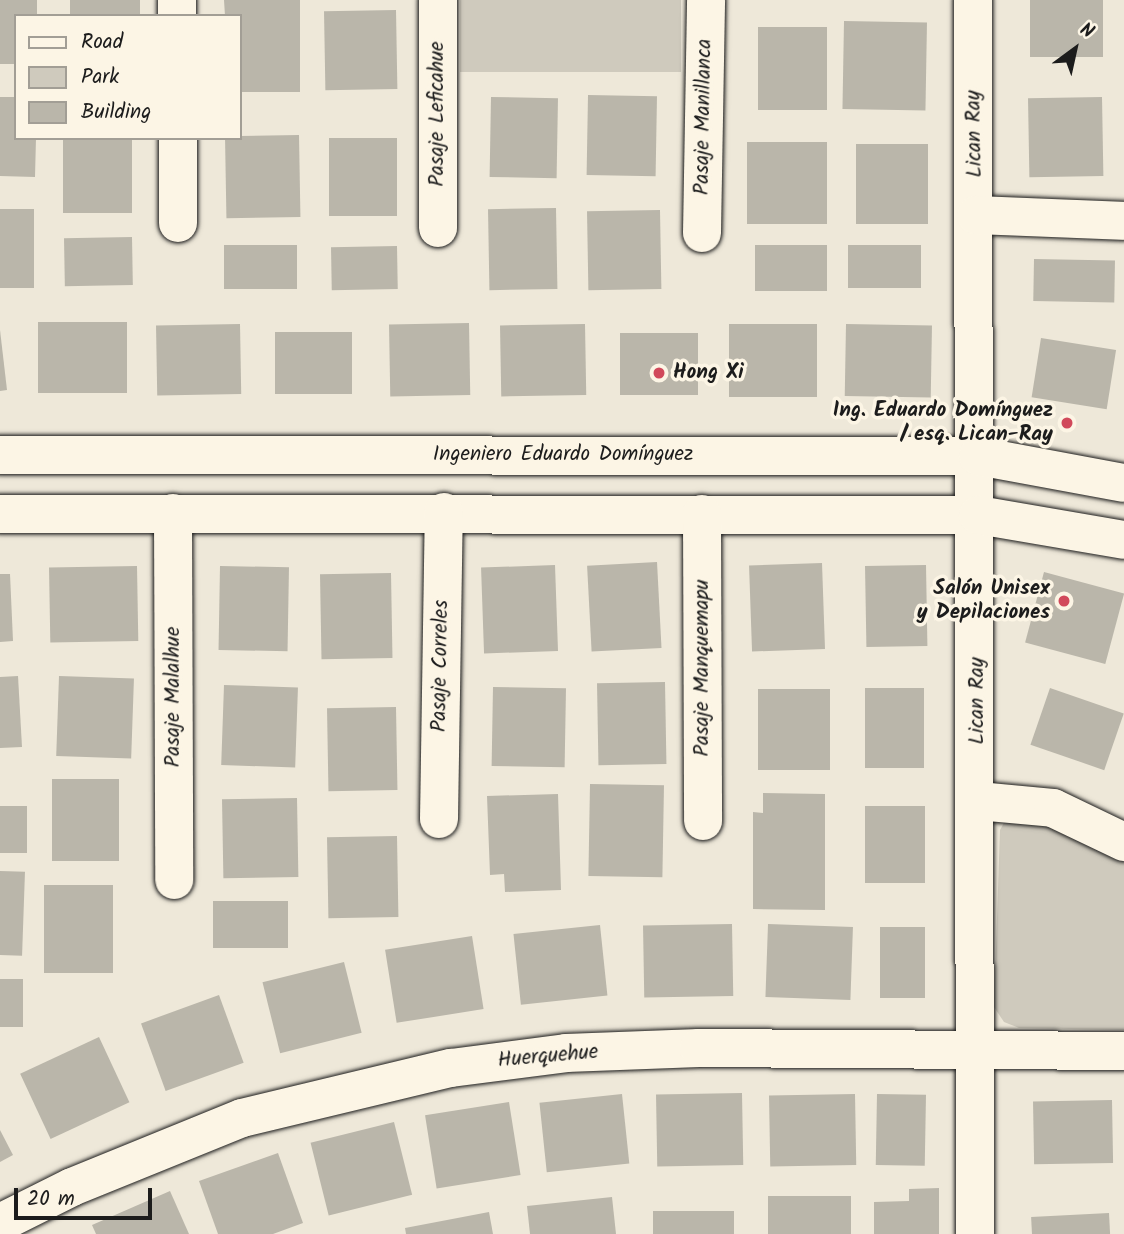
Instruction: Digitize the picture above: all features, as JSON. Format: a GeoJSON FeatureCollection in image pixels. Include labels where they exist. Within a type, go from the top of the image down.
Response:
{"type":"FeatureCollection","features":[{"type":"Feature","properties":{"kind":"street","name":"Pasaje Leficahue"},"geometry":{"type":"LineString","coordinates":[[438,0],[438,228]]}},
{"type":"Feature","properties":{"kind":"street","name":"Pasaje Manillanca"},"geometry":{"type":"LineString","coordinates":[[702,233],[706,0]]}},
{"type":"Feature","properties":{"kind":"street","name":"Lican Ray"},"geometry":{"type":"LineString","coordinates":[[973,0],[978,456],[975,1234]]}},
{"type":"Feature","properties":{"kind":"street"},"geometry":{"type":"LineString","coordinates":[[178,140],[178,223]]}},
{"type":"Feature","properties":{"kind":"street"},"geometry":{"type":"LineString","coordinates":[[976,215],[1124,221]]}},
{"type":"Feature","properties":{"kind":"street","name":"Ingeniero Eduardo Domínguez"},"geometry":{"type":"LineString","coordinates":[[0,455],[978,456],[1124,484]]}},
{"type":"Feature","properties":{"kind":"street","name":"Pasaje Correles"},"geometry":{"type":"LineString","coordinates":[[439,819],[444,512]]}},
{"type":"Feature","properties":{"kind":"street","name":"Pasaje Malalhue"},"geometry":{"type":"LineString","coordinates":[[173,513],[174,880]]}},
{"type":"Feature","properties":{"kind":"street"},"geometry":{"type":"LineString","coordinates":[[0,514],[978,514],[1124,540]]}},
{"type":"Feature","properties":{"kind":"street","name":"Pasaje Manquemapu"},"geometry":{"type":"LineString","coordinates":[[702,514],[703,821]]}},
{"type":"Feature","properties":{"kind":"street"},"geometry":{"type":"LineString","coordinates":[[978,802],[1053,808],[1124,842]]}},
{"type":"Feature","properties":{"kind":"street","name":"Huerquehue"},"geometry":{"type":"LineString","coordinates":[[0,1223],[230,1122],[397,1077],[631,1049],[1124,1051]]}},
{"type":"Feature","properties":{"kind":"green space"},"geometry":{"type":"Polygon","coordinates":[[[460,0],[681,0],[681,72],[460,72],[460,0]]]}},
{"type":"Feature","properties":{"kind":"green space"},"geometry":{"type":"Polygon","coordinates":[[[1025,817],[1124,856],[1124,1030],[1019,1028],[1004,1022],[994,1007],[1000,830],[1005,821],[1025,817]]]}},
{"type":"Feature","properties":{"kind":"building"},"geometry":{"type":"Polygon","coordinates":[[[0,0],[37,0],[37,14],[14,14],[14,64],[0,64],[0,0]]]}},
{"type":"Feature","properties":{"kind":"building"},"geometry":{"type":"Polygon","coordinates":[[[70,0],[140,0],[140,14],[70,14],[70,0]]]}},
{"type":"Feature","properties":{"kind":"building"},"geometry":{"type":"Polygon","coordinates":[[[224,0],[300,0],[300,92],[242,92],[242,14],[225,14],[224,0]]]}},
{"type":"Feature","properties":{"kind":"building"},"geometry":{"type":"Polygon","coordinates":[[[1030,0],[1103,0],[1103,57],[1030,57],[1030,0]]]}},
{"type":"Feature","properties":{"kind":"building"},"geometry":{"type":"Polygon","coordinates":[[[396,10],[397,89],[325,90],[324,11],[396,10]]]}},
{"type":"Feature","properties":{"kind":"building"},"geometry":{"type":"Polygon","coordinates":[[[844,21],[927,22],[925,110],[842,109],[844,21]]]}},
{"type":"Feature","properties":{"kind":"building"},"geometry":{"type":"Polygon","coordinates":[[[758,27],[827,27],[827,110],[758,110],[758,27]]]}},
{"type":"Feature","properties":{"kind":"building"},"geometry":{"type":"Polygon","coordinates":[[[588,95],[657,96],[656,176],[587,175],[588,95]]]}},
{"type":"Feature","properties":{"kind":"building"},"geometry":{"type":"Polygon","coordinates":[[[0,97],[14,97],[14,140],[36,140],[35,177],[0,176],[0,97]]]}},
{"type":"Feature","properties":{"kind":"building"},"geometry":{"type":"Polygon","coordinates":[[[491,97],[558,98],[557,178],[490,177],[491,97]]]}},
{"type":"Feature","properties":{"kind":"building"},"geometry":{"type":"Polygon","coordinates":[[[1102,97],[1103,176],[1029,177],[1028,98],[1102,97]]]}},
{"type":"Feature","properties":{"kind":"building"},"geometry":{"type":"Polygon","coordinates":[[[299,135],[300,217],[226,218],[225,140],[242,140],[242,136],[299,135]]]}},
{"type":"Feature","properties":{"kind":"building"},"geometry":{"type":"Polygon","coordinates":[[[329,138],[397,138],[397,216],[329,216],[329,138]]]}},
{"type":"Feature","properties":{"kind":"building"},"geometry":{"type":"Polygon","coordinates":[[[63,140],[132,140],[132,213],[63,213],[63,140]]]}},
{"type":"Feature","properties":{"kind":"building"},"geometry":{"type":"Polygon","coordinates":[[[747,142],[827,142],[827,224],[747,224],[747,142]]]}},
{"type":"Feature","properties":{"kind":"building"},"geometry":{"type":"Polygon","coordinates":[[[856,144],[928,144],[928,224],[856,224],[856,144]]]}},
{"type":"Feature","properties":{"kind":"building"},"geometry":{"type":"Polygon","coordinates":[[[556,208],[557,289],[489,290],[488,209],[556,208]]]}},
{"type":"Feature","properties":{"kind":"building"},"geometry":{"type":"Polygon","coordinates":[[[0,209],[34,209],[34,288],[0,288],[0,209]]]}},
{"type":"Feature","properties":{"kind":"building"},"geometry":{"type":"Polygon","coordinates":[[[660,210],[661,289],[588,290],[587,211],[660,210]]]}},
{"type":"Feature","properties":{"kind":"building"},"geometry":{"type":"Polygon","coordinates":[[[132,237],[133,285],[65,286],[64,238],[132,237]]]}},
{"type":"Feature","properties":{"kind":"building"},"geometry":{"type":"Polygon","coordinates":[[[224,245],[297,245],[297,289],[224,289],[224,245]]]}},
{"type":"Feature","properties":{"kind":"building"},"geometry":{"type":"Polygon","coordinates":[[[755,245],[827,245],[827,291],[755,291],[755,245]]]}},
{"type":"Feature","properties":{"kind":"building"},"geometry":{"type":"Polygon","coordinates":[[[848,245],[921,245],[921,288],[848,288],[848,245]]]}},
{"type":"Feature","properties":{"kind":"building"},"geometry":{"type":"Polygon","coordinates":[[[397,246],[398,289],[332,290],[331,247],[397,246]]]}},
{"type":"Feature","properties":{"kind":"building"},"geometry":{"type":"Polygon","coordinates":[[[1034,259],[1115,260],[1114,302],[1033,301],[1034,259]]]}},
{"type":"Feature","properties":{"kind":"building"},"geometry":{"type":"Polygon","coordinates":[[[38,322],[127,322],[127,393],[38,393],[38,322]]]}},
{"type":"Feature","properties":{"kind":"building"},"geometry":{"type":"Polygon","coordinates":[[[469,323],[470,395],[390,396],[389,324],[469,323]]]}},
{"type":"Feature","properties":{"kind":"building"},"geometry":{"type":"Polygon","coordinates":[[[240,324],[241,394],[157,395],[156,325],[240,324]]]}},
{"type":"Feature","properties":{"kind":"building"},"geometry":{"type":"Polygon","coordinates":[[[585,324],[586,395],[501,396],[500,325],[585,324]]]}},
{"type":"Feature","properties":{"kind":"building"},"geometry":{"type":"Polygon","coordinates":[[[729,324],[817,324],[817,397],[729,397],[729,324]]]}},
{"type":"Feature","properties":{"kind":"building"},"geometry":{"type":"Polygon","coordinates":[[[846,324],[932,326],[931,397],[845,396],[846,324]]]}},
{"type":"Feature","properties":{"kind":"building"},"geometry":{"type":"Polygon","coordinates":[[[0,330],[7,390],[0,391],[0,330]]]}},
{"type":"Feature","properties":{"kind":"building"},"geometry":{"type":"Polygon","coordinates":[[[275,332],[352,332],[352,394],[275,394],[275,332]]]}},
{"type":"Feature","properties":{"kind":"building"},"geometry":{"type":"Polygon","coordinates":[[[620,333],[698,333],[698,395],[620,395],[620,333]]]}},
{"type":"Feature","properties":{"kind":"building"},"geometry":{"type":"Polygon","coordinates":[[[1041,338],[1116,350],[1107,409],[1032,397],[1041,338]]]}},
{"type":"Feature","properties":{"kind":"building"},"geometry":{"type":"Polygon","coordinates":[[[657,562],[662,648],[592,652],[587,566],[657,562]]]}},
{"type":"Feature","properties":{"kind":"building"},"geometry":{"type":"Polygon","coordinates":[[[822,563],[825,649],[752,651],[749,566],[822,563]]]}},
{"type":"Feature","properties":{"kind":"building"},"geometry":{"type":"Polygon","coordinates":[[[555,565],[558,651],[484,654],[481,568],[555,565]]]}},
{"type":"Feature","properties":{"kind":"building"},"geometry":{"type":"Polygon","coordinates":[[[926,565],[927,646],[866,647],[865,566],[926,565]]]}},
{"type":"Feature","properties":{"kind":"building"},"geometry":{"type":"Polygon","coordinates":[[[137,566],[138,641],[50,643],[49,568],[137,566]]]}},
{"type":"Feature","properties":{"kind":"building"},"geometry":{"type":"Polygon","coordinates":[[[220,566],[289,567],[288,651],[219,650],[220,566]]]}},
{"type":"Feature","properties":{"kind":"building"},"geometry":{"type":"Polygon","coordinates":[[[1044,572],[1124,593],[1105,664],[1025,643],[1044,572]]]}},
{"type":"Feature","properties":{"kind":"building"},"geometry":{"type":"Polygon","coordinates":[[[391,573],[392,658],[321,659],[320,574],[391,573]]]}},
{"type":"Feature","properties":{"kind":"building"},"geometry":{"type":"Polygon","coordinates":[[[0,574],[10,574],[13,641],[0,642],[0,574]]]}},
{"type":"Feature","properties":{"kind":"building"},"geometry":{"type":"Polygon","coordinates":[[[18,676],[22,747],[0,748],[0,677],[18,676]]]}},
{"type":"Feature","properties":{"kind":"building"},"geometry":{"type":"Polygon","coordinates":[[[59,676],[134,679],[131,759],[56,756],[59,676]]]}},
{"type":"Feature","properties":{"kind":"building"},"geometry":{"type":"Polygon","coordinates":[[[665,682],[666,764],[598,765],[597,683],[665,682]]]}},
{"type":"Feature","properties":{"kind":"building"},"geometry":{"type":"Polygon","coordinates":[[[224,685],[298,688],[295,768],[221,765],[224,685]]]}},
{"type":"Feature","properties":{"kind":"building"},"geometry":{"type":"Polygon","coordinates":[[[493,687],[566,688],[565,767],[492,766],[493,687]]]}},
{"type":"Feature","properties":{"kind":"building"},"geometry":{"type":"Polygon","coordinates":[[[865,688],[924,688],[924,768],[865,768],[865,688]]]}},
{"type":"Feature","properties":{"kind":"building"},"geometry":{"type":"Polygon","coordinates":[[[1050,688],[1124,713],[1104,770],[1030,745],[1050,688]]]}},
{"type":"Feature","properties":{"kind":"building"},"geometry":{"type":"Polygon","coordinates":[[[758,689],[830,689],[830,770],[758,770],[758,689]]]}},
{"type":"Feature","properties":{"kind":"building"},"geometry":{"type":"Polygon","coordinates":[[[396,707],[397,790],[328,791],[327,708],[396,707]]]}},
{"type":"Feature","properties":{"kind":"building"},"geometry":{"type":"Polygon","coordinates":[[[52,779],[119,779],[119,861],[52,861],[52,779]]]}},
{"type":"Feature","properties":{"kind":"building"},"geometry":{"type":"Polygon","coordinates":[[[590,784],[664,785],[662,877],[588,876],[590,784]]]}},
{"type":"Feature","properties":{"kind":"building"},"geometry":{"type":"Polygon","coordinates":[[[763,793],[825,794],[825,910],[753,909],[753,812],[763,813],[763,793]]]}},
{"type":"Feature","properties":{"kind":"building"},"geometry":{"type":"Polygon","coordinates":[[[558,794],[561,890],[505,892],[504,874],[490,875],[487,796],[558,794]]]}},
{"type":"Feature","properties":{"kind":"building"},"geometry":{"type":"Polygon","coordinates":[[[297,798],[298,877],[223,878],[222,799],[297,798]]]}},
{"type":"Feature","properties":{"kind":"building"},"geometry":{"type":"Polygon","coordinates":[[[0,806],[27,806],[27,853],[0,853],[0,806]]]}},
{"type":"Feature","properties":{"kind":"building"},"geometry":{"type":"Polygon","coordinates":[[[865,806],[925,806],[925,883],[865,883],[865,806]]]}},
{"type":"Feature","properties":{"kind":"building"},"geometry":{"type":"Polygon","coordinates":[[[397,836],[398,917],[328,918],[327,837],[397,836]]]}},
{"type":"Feature","properties":{"kind":"building"},"geometry":{"type":"Polygon","coordinates":[[[0,871],[25,872],[22,956],[0,955],[0,871]]]}},
{"type":"Feature","properties":{"kind":"building"},"geometry":{"type":"Polygon","coordinates":[[[44,885],[113,885],[113,973],[44,973],[44,885]]]}},
{"type":"Feature","properties":{"kind":"building"},"geometry":{"type":"Polygon","coordinates":[[[213,901],[288,901],[288,948],[213,948],[213,901]]]}},
{"type":"Feature","properties":{"kind":"building"},"geometry":{"type":"Polygon","coordinates":[[[732,924],[733,996],[644,998],[643,926],[732,924]]]}},
{"type":"Feature","properties":{"kind":"building"},"geometry":{"type":"Polygon","coordinates":[[[768,924],[853,927],[850,1000],[765,997],[768,924]]]}},
{"type":"Feature","properties":{"kind":"building"},"geometry":{"type":"Polygon","coordinates":[[[600,925],[607,996],[521,1005],[513,934],[600,925]]]}},
{"type":"Feature","properties":{"kind":"building"},"geometry":{"type":"Polygon","coordinates":[[[880,927],[925,927],[925,998],[880,998],[880,927]]]}},
{"type":"Feature","properties":{"kind":"building"},"geometry":{"type":"Polygon","coordinates":[[[472,936],[484,1009],[397,1023],[385,950],[472,936]]]}},
{"type":"Feature","properties":{"kind":"building"},"geometry":{"type":"Polygon","coordinates":[[[344,962],[362,1033],[280,1053],[262,982],[344,962]]]}},
{"type":"Feature","properties":{"kind":"building"},"geometry":{"type":"Polygon","coordinates":[[[0,979],[23,979],[23,1027],[0,1027],[0,979]]]}},
{"type":"Feature","properties":{"kind":"building"},"geometry":{"type":"Polygon","coordinates":[[[219,995],[244,1063],[166,1091],[141,1023],[219,995]]]}},
{"type":"Feature","properties":{"kind":"building"},"geometry":{"type":"Polygon","coordinates":[[[99,1037],[129,1102],[51,1139],[20,1074],[99,1037]]]}},
{"type":"Feature","properties":{"kind":"building"},"geometry":{"type":"Polygon","coordinates":[[[742,1093],[743,1165],[657,1166],[656,1095],[742,1093]]]}},
{"type":"Feature","properties":{"kind":"building"},"geometry":{"type":"Polygon","coordinates":[[[622,1094],[629,1164],[547,1172],[539,1103],[622,1094]]]}},
{"type":"Feature","properties":{"kind":"building"},"geometry":{"type":"Polygon","coordinates":[[[855,1094],[856,1165],[770,1166],[769,1096],[855,1094]]]}},
{"type":"Feature","properties":{"kind":"building"},"geometry":{"type":"Polygon","coordinates":[[[877,1094],[926,1095],[925,1166],[876,1165],[877,1094]]]}},
{"type":"Feature","properties":{"kind":"building"},"geometry":{"type":"Polygon","coordinates":[[[1112,1100],[1113,1163],[1034,1164],[1033,1101],[1112,1100]]]}},
{"type":"Feature","properties":{"kind":"building"},"geometry":{"type":"Polygon","coordinates":[[[509,1102],[521,1175],[437,1188],[425,1115],[509,1102]]]}},
{"type":"Feature","properties":{"kind":"building"},"geometry":{"type":"Polygon","coordinates":[[[394,1122],[412,1195],[329,1216],[311,1143],[394,1122]]]}},
{"type":"Feature","properties":{"kind":"building"},"geometry":{"type":"Polygon","coordinates":[[[0,1130],[13,1155],[0,1162],[0,1130]]]}},
{"type":"Feature","properties":{"kind":"building"},"geometry":{"type":"Polygon","coordinates":[[[278,1153],[303,1223],[273,1234],[218,1234],[199,1181],[278,1153]]]}},
{"type":"Feature","properties":{"kind":"building"},"geometry":{"type":"Polygon","coordinates":[[[939,1188],[939,1234],[874,1234],[874,1202],[909,1201],[909,1189],[939,1188]]]}},
{"type":"Feature","properties":{"kind":"building"},"geometry":{"type":"Polygon","coordinates":[[[170,1191],[189,1234],[96,1234],[92,1225],[170,1191]]]}},
{"type":"Feature","properties":{"kind":"building"},"geometry":{"type":"Polygon","coordinates":[[[768,1196],[851,1196],[851,1234],[768,1234],[768,1196]]]}},
{"type":"Feature","properties":{"kind":"building"},"geometry":{"type":"Polygon","coordinates":[[[612,1197],[616,1234],[530,1234],[527,1206],[612,1197]]]}},
{"type":"Feature","properties":{"kind":"building"},"geometry":{"type":"Polygon","coordinates":[[[653,1211],[734,1211],[734,1234],[653,1234],[653,1211]]]}},
{"type":"Feature","properties":{"kind":"building"},"geometry":{"type":"Polygon","coordinates":[[[489,1212],[493,1234],[406,1234],[405,1228],[489,1212]]]}},
{"type":"Feature","properties":{"kind":"building"},"geometry":{"type":"Polygon","coordinates":[[[1109,1213],[1110,1234],[1032,1234],[1031,1217],[1109,1213]]]}},
{"type":"Feature","properties":{"kind":"place","name":"Hong Xi"},"geometry":{"type":"Point","coordinates":[659,373]}},
{"type":"Feature","properties":{"kind":"place","name":"Ing. Eduardo Domínguez / esq. Lican-Ray"},"geometry":{"type":"Point","coordinates":[1067,423]}},
{"type":"Feature","properties":{"kind":"place","name":"Salón Unisex y Depilaciones"},"geometry":{"type":"Point","coordinates":[1064,601]}}]}
